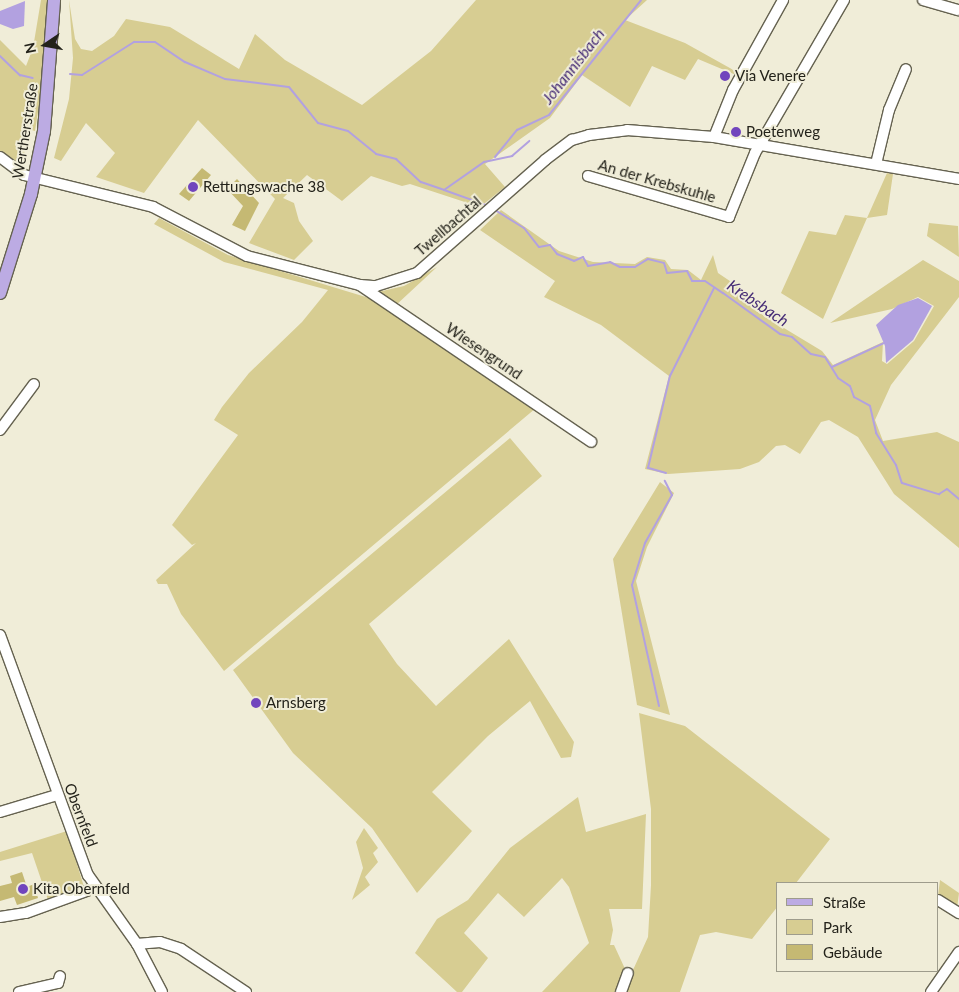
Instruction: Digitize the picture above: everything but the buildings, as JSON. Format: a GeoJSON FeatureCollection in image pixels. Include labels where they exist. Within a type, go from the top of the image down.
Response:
{"type":"FeatureCollection","features":[{"type":"Feature","properties":{"kind":"main road","name":"Wertherstraße"},"geometry":{"type":"LineString","coordinates":[[0,293],[34,178],[48,106],[54,0]]}},
{"type":"Feature","properties":{"kind":"street"},"geometry":{"type":"LineString","coordinates":[[714,137],[733,90],[783,0]]}},
{"type":"Feature","properties":{"kind":"street"},"geometry":{"type":"LineString","coordinates":[[761,144],[844,0]]}},
{"type":"Feature","properties":{"kind":"street"},"geometry":{"type":"LineString","coordinates":[[923,0],[959,10]]}},
{"type":"Feature","properties":{"kind":"street"},"geometry":{"type":"LineString","coordinates":[[876,164],[889,110],[906,68]]}},
{"type":"Feature","properties":{"kind":"street","name":"Twellbachtal"},"geometry":{"type":"LineString","coordinates":[[0,157],[19,173],[34,178],[142,203],[247,256],[360,286],[390,284],[417,273],[559,149],[589,135],[627,130],[714,137],[959,179]]}},
{"type":"Feature","properties":{"kind":"street","name":"An der Krebskuhle"},"geometry":{"type":"LineString","coordinates":[[588,176],[729,217],[761,144]]}},
{"type":"Feature","properties":{"kind":"street","name":"Wiesengrund"},"geometry":{"type":"LineString","coordinates":[[360,286],[591,442]]}},
{"type":"Feature","properties":{"kind":"street"},"geometry":{"type":"LineString","coordinates":[[0,430],[34,384]]}},
{"type":"Feature","properties":{"kind":"street","name":"Obernfeld"},"geometry":{"type":"LineString","coordinates":[[0,635],[57,795],[95,888],[137,944],[162,992]]}},
{"type":"Feature","properties":{"kind":"street"},"geometry":{"type":"LineString","coordinates":[[0,812],[57,795]]}},
{"type":"Feature","properties":{"kind":"street"},"geometry":{"type":"LineString","coordinates":[[0,917],[26,914],[95,888]]}},
{"type":"Feature","properties":{"kind":"street"},"geometry":{"type":"LineString","coordinates":[[939,901],[959,913]]}},
{"type":"Feature","properties":{"kind":"street"},"geometry":{"type":"LineString","coordinates":[[137,944],[160,942],[181,949],[246,992]]}},
{"type":"Feature","properties":{"kind":"street"},"geometry":{"type":"LineString","coordinates":[[931,992],[959,952]]}},
{"type":"Feature","properties":{"kind":"street"},"geometry":{"type":"LineString","coordinates":[[621,992],[628,973]]}},
{"type":"Feature","properties":{"kind":"street"},"geometry":{"type":"LineString","coordinates":[[19,992],[58,983],[60,976]]}},
{"type":"Feature","properties":{"kind":"green space"},"geometry":{"type":"Polygon","coordinates":[[[41,0],[47,0],[45,67],[35,131],[31,130],[34,98],[23,89],[31,99],[23,165],[0,152],[0,40],[26,66],[33,48],[41,0]]]}},
{"type":"Feature","properties":{"kind":"green space"},"geometry":{"type":"Polygon","coordinates":[[[69,0],[75,39],[81,49],[92,51],[114,36],[126,19],[170,27],[239,69],[255,34],[285,60],[362,105],[431,51],[476,0],[647,0],[625,20],[685,43],[737,72],[736,75],[698,59],[685,80],[652,66],[630,107],[582,75],[550,118],[485,164],[505,187],[480,207],[410,184],[402,186],[371,176],[342,201],[307,175],[283,198],[294,203],[299,221],[313,241],[294,260],[249,243],[275,199],[198,120],[144,193],[96,177],[115,153],[86,123],[61,161],[54,158],[69,99],[73,58],[69,0]]]}},
{"type":"Feature","properties":{"kind":"green space"},"geometry":{"type":"Polygon","coordinates":[[[887,173],[893,174],[887,215],[867,218],[887,173]]]}},
{"type":"Feature","properties":{"kind":"green space"},"geometry":{"type":"Polygon","coordinates":[[[501,210],[559,251],[593,262],[635,264],[647,257],[665,260],[671,269],[688,270],[701,280],[713,255],[718,273],[761,302],[756,311],[822,351],[833,365],[883,342],[882,361],[887,364],[914,341],[934,306],[918,297],[892,309],[830,323],[923,260],[959,281],[959,297],[891,385],[875,420],[883,441],[937,432],[959,442],[959,548],[894,494],[858,437],[829,420],[821,422],[800,454],[785,445],[776,446],[759,462],[740,469],[668,474],[645,469],[669,376],[601,325],[544,297],[555,281],[480,230],[501,210]]]}},
{"type":"Feature","properties":{"kind":"green space"},"geometry":{"type":"Polygon","coordinates":[[[845,215],[867,218],[823,319],[781,293],[809,231],[836,235],[845,215]]]}},
{"type":"Feature","properties":{"kind":"green space"},"geometry":{"type":"Polygon","coordinates":[[[159,218],[228,255],[369,298],[536,408],[224,671],[181,614],[167,584],[158,584],[156,580],[196,543],[192,545],[172,525],[238,435],[214,420],[249,373],[302,322],[328,290],[224,262],[154,224],[159,218]]]}},
{"type":"Feature","properties":{"kind":"green space"},"geometry":{"type":"Polygon","coordinates":[[[929,223],[958,226],[959,257],[927,236],[929,223]]]}},
{"type":"Feature","properties":{"kind":"green space"},"geometry":{"type":"Polygon","coordinates":[[[437,267],[395,306],[378,292],[404,286],[437,267]]]}},
{"type":"Feature","properties":{"kind":"green space"},"geometry":{"type":"Polygon","coordinates":[[[510,438],[542,476],[369,624],[397,664],[436,706],[509,639],[574,742],[571,757],[561,758],[530,701],[488,736],[432,792],[472,831],[417,893],[372,828],[293,753],[233,670],[510,438]]]}},
{"type":"Feature","properties":{"kind":"green space"},"geometry":{"type":"Polygon","coordinates":[[[660,482],[674,493],[647,547],[636,581],[670,715],[637,705],[613,559],[660,482]]]}},
{"type":"Feature","properties":{"kind":"green space"},"geometry":{"type":"Polygon","coordinates":[[[639,713],[685,726],[830,839],[797,882],[776,882],[776,909],[752,939],[716,932],[700,935],[680,992],[623,992],[648,937],[651,885],[651,809],[639,713]]]}},
{"type":"Feature","properties":{"kind":"green space"},"geometry":{"type":"Polygon","coordinates":[[[578,797],[586,832],[646,814],[642,909],[609,909],[613,930],[610,945],[614,945],[626,971],[617,992],[542,992],[589,943],[569,887],[562,878],[524,917],[498,893],[464,933],[488,958],[462,992],[457,992],[415,953],[437,919],[468,900],[510,848],[578,797]]]}},
{"type":"Feature","properties":{"kind":"green space"},"geometry":{"type":"Polygon","coordinates":[[[364,828],[378,848],[373,853],[378,862],[365,877],[370,885],[352,900],[363,868],[356,842],[364,828]]]}},
{"type":"Feature","properties":{"kind":"green space"},"geometry":{"type":"Polygon","coordinates":[[[67,831],[84,887],[48,900],[32,853],[0,861],[0,852],[67,831]]]}},
{"type":"Feature","properties":{"kind":"green space"},"geometry":{"type":"Polygon","coordinates":[[[940,880],[959,893],[957,908],[939,897],[940,880]]]}},
{"type":"Feature","properties":{"kind":"shaded area"},"geometry":{"type":"Polygon","coordinates":[[[25,1],[24,26],[13,29],[0,24],[0,11],[25,1]]]}},
{"type":"Feature","properties":{"kind":"shaded area"},"geometry":{"type":"Polygon","coordinates":[[[918,298],[932,306],[913,340],[886,363],[885,346],[876,325],[898,305],[918,298]]]}},
{"type":"Feature","properties":{"kind":"waterway","name":"Johannisbach"},"geometry":{"type":"LineString","coordinates":[[495,157],[517,130],[549,115],[641,0]]}},
{"type":"Feature","properties":{"kind":"waterway","name":"Johannisbach"},"geometry":{"type":"LineString","coordinates":[[70,74],[82,75],[134,42],[155,42],[185,62],[225,79],[289,87],[318,123],[348,131],[376,154],[396,159],[421,182],[444,190],[484,162],[512,156],[529,141]]}},
{"type":"Feature","properties":{"kind":"waterway","name":"Johannisbach"},"geometry":{"type":"LineString","coordinates":[[0,56],[20,75],[33,78]]}},
{"type":"Feature","properties":{"kind":"waterway"},"geometry":{"type":"LineString","coordinates":[[444,190],[486,205]]}},
{"type":"Feature","properties":{"kind":"waterway","name":"Krebsbach"},"geometry":{"type":"LineString","coordinates":[[495,210],[524,228],[539,247],[550,245],[557,254],[574,261],[583,257],[588,266],[610,262],[620,267],[635,267],[648,259],[664,263],[667,273],[687,271],[692,281],[705,281],[780,334],[792,337],[811,354],[825,357],[838,378],[850,386],[854,397],[870,406],[876,433],[896,465],[902,483],[939,494],[947,489],[959,499]]}},
{"type":"Feature","properties":{"kind":"waterway"},"geometry":{"type":"LineString","coordinates":[[666,473],[648,468],[670,376],[714,288]]}},
{"type":"Feature","properties":{"kind":"waterway"},"geometry":{"type":"LineString","coordinates":[[832,367],[884,343]]}},
{"type":"Feature","properties":{"kind":"waterway"},"geometry":{"type":"LineString","coordinates":[[659,706],[632,585],[645,543],[672,495],[665,481]]}},
{"type":"Feature","properties":{"kind":"place","name":"Via Venere"},"geometry":{"type":"Point","coordinates":[725,76]}},
{"type":"Feature","properties":{"kind":"place","name":"Poetenweg"},"geometry":{"type":"Point","coordinates":[736,132]}},
{"type":"Feature","properties":{"kind":"place","name":"Rettungswache 38"},"geometry":{"type":"Point","coordinates":[193,187]}},
{"type":"Feature","properties":{"kind":"place","name":"Arnsberg"},"geometry":{"type":"Point","coordinates":[256,703]}},
{"type":"Feature","properties":{"kind":"place","name":"Kita Obernfeld"},"geometry":{"type":"Point","coordinates":[23,889]}}]}
